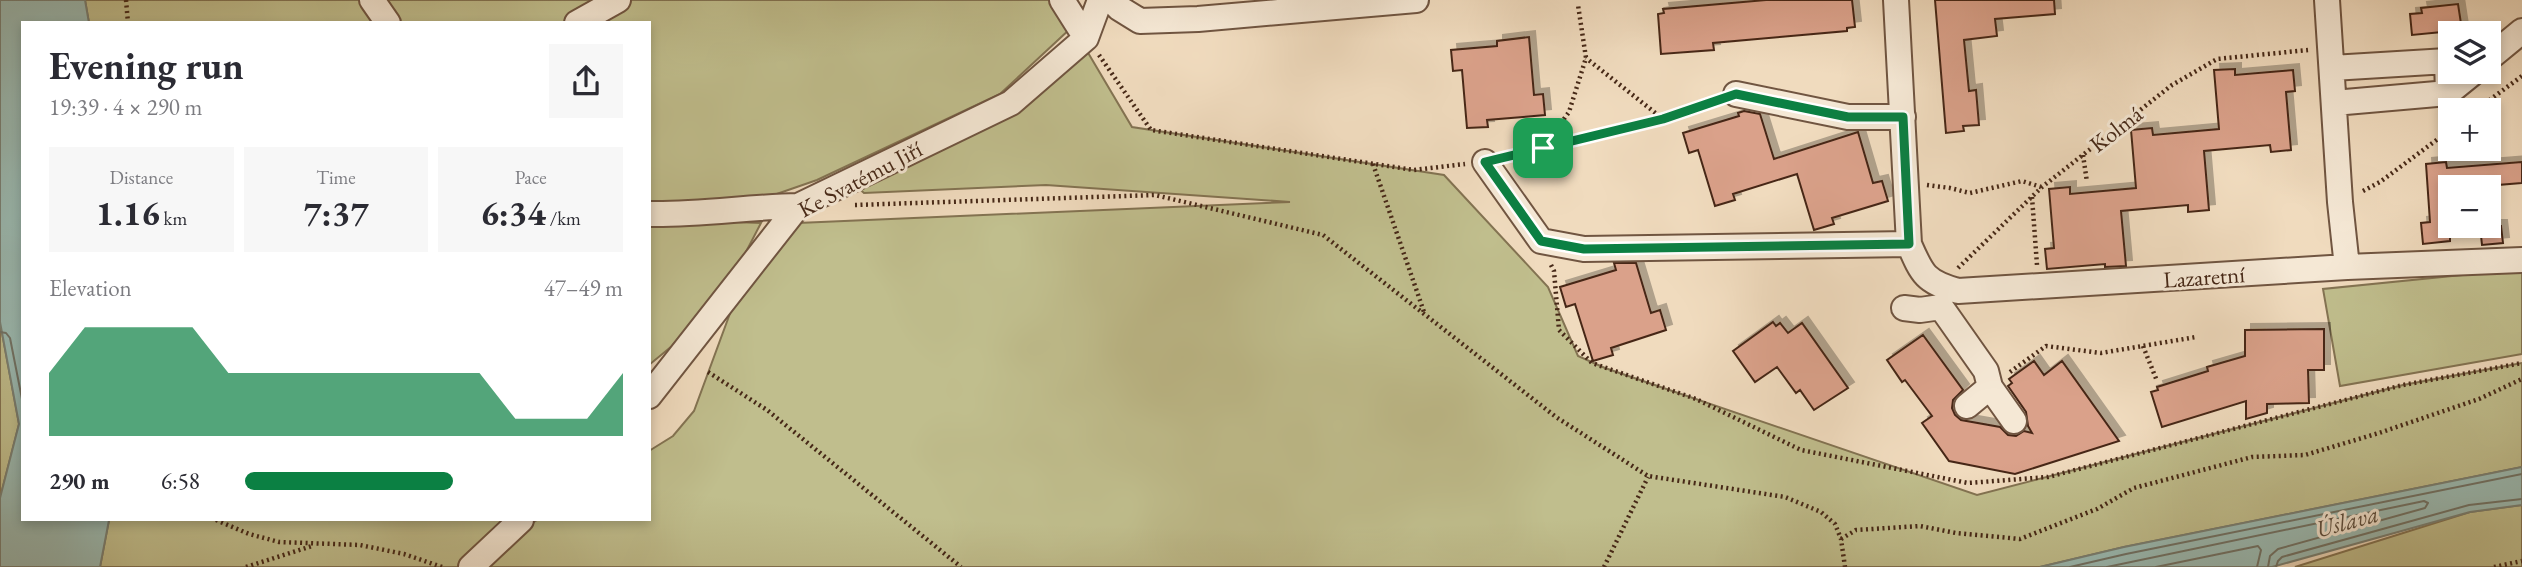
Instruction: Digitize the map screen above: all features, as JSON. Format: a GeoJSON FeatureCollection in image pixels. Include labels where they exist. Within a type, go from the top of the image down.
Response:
{"type":"FeatureCollection","features":[{"type":"Feature","properties":{"kind":"street"},"geometry":{"type":"LineString","coordinates":[[372,0],[387,21]]}},
{"type":"Feature","properties":{"kind":"street"},"geometry":{"type":"LineString","coordinates":[[581,21],[618,0]]}},
{"type":"Feature","properties":{"kind":"street"},"geometry":{"type":"LineString","coordinates":[[1062,0],[1086,38]]}},
{"type":"Feature","properties":{"kind":"street","name":"Ke Svatému Jiří"},"geometry":{"type":"LineString","coordinates":[[651,393],[798,206],[1011,103],[1086,38],[1100,0]]}},
{"type":"Feature","properties":{"kind":"street"},"geometry":{"type":"LineString","coordinates":[[1111,0],[1140,21],[1198,19],[1416,0]]}},
{"type":"Feature","properties":{"kind":"street"},"geometry":{"type":"LineString","coordinates":[[1896,0],[1909,244],[1922,273],[1949,288]]}},
{"type":"Feature","properties":{"kind":"street"},"geometry":{"type":"LineString","coordinates":[[2327,0],[2340,202],[2347,267]]}},
{"type":"Feature","properties":{"kind":"street"},"geometry":{"type":"LineString","coordinates":[[2501,48],[2522,31]]}},
{"type":"Feature","properties":{"kind":"street"},"geometry":{"type":"LineString","coordinates":[[2331,58],[2447,61],[2448,93]]}},
{"type":"Feature","properties":{"kind":"street"},"geometry":{"type":"LineString","coordinates":[[2334,103],[2448,93],[2459,84]]}},
{"type":"Feature","properties":{"kind":"street"},"geometry":{"type":"LineString","coordinates":[[1736,94],[1848,117],[1903,117]]}},
{"type":"Feature","properties":{"kind":"street"},"geometry":{"type":"LineString","coordinates":[[1485,162],[1541,241],[1584,249],[1909,244]]}},
{"type":"Feature","properties":{"kind":"street"},"geometry":{"type":"LineString","coordinates":[[651,214],[692,215],[760,207],[798,206]]}},
{"type":"Feature","properties":{"kind":"street","name":"Lazaretní"},"geometry":{"type":"LineString","coordinates":[[1949,288],[2039,286],[2347,267],[2522,260]]}},
{"type":"Feature","properties":{"kind":"street"},"geometry":{"type":"LineString","coordinates":[[1904,308],[1920,310],[1941,307],[1986,370],[1990,387],[2014,421]]}},
{"type":"Feature","properties":{"kind":"street"},"geometry":{"type":"LineString","coordinates":[[1967,406],[1990,387]]}},
{"type":"Feature","properties":{"kind":"street"},"geometry":{"type":"LineString","coordinates":[[471,567],[520,521]]}},
{"type":"Feature","properties":{"kind":"path"},"geometry":{"type":"LineString","coordinates":[[126,0],[128,21]]}},
{"type":"Feature","properties":{"kind":"path"},"geometry":{"type":"LineString","coordinates":[[1543,148],[1569,112],[1586,58],[1578,5]]}},
{"type":"Feature","properties":{"kind":"path"},"geometry":{"type":"LineString","coordinates":[[1086,38],[1151,130],[1414,170],[1485,162],[1663,119],[1736,94]]}},
{"type":"Feature","properties":{"kind":"path"},"geometry":{"type":"LineString","coordinates":[[1586,58],[1663,119]]}},
{"type":"Feature","properties":{"kind":"path","name":"Kolmá"},"geometry":{"type":"LineString","coordinates":[[1949,288],[2042,187],[2172,85],[2217,59],[2331,58]]}},
{"type":"Feature","properties":{"kind":"path"},"geometry":{"type":"LineString","coordinates":[[2492,98],[2522,76]]}},
{"type":"Feature","properties":{"kind":"path"},"geometry":{"type":"LineString","coordinates":[[2340,202],[2380,182],[2438,139]]}},
{"type":"Feature","properties":{"kind":"path"},"geometry":{"type":"LineString","coordinates":[[2082,155],[2087,182]]}},
{"type":"Feature","properties":{"kind":"path"},"geometry":{"type":"LineString","coordinates":[[1373,164],[1424,314]]}},
{"type":"Feature","properties":{"kind":"path"},"geometry":{"type":"LineString","coordinates":[[1918,184],[1950,188],[1970,194],[2022,181],[2042,187]]}},
{"type":"Feature","properties":{"kind":"path"},"geometry":{"type":"LineString","coordinates":[[852,205],[1155,195],[1323,235],[1556,417],[1648,476],[1785,497],[1821,512],[1835,524],[1841,539],[1845,567]]}},
{"type":"Feature","properties":{"kind":"path"},"geometry":{"type":"LineString","coordinates":[[2032,197],[2039,286]]}},
{"type":"Feature","properties":{"kind":"path"},"geometry":{"type":"LineString","coordinates":[[1990,387],[2046,346],[2101,353],[2196,337]]}},
{"type":"Feature","properties":{"kind":"path"},"geometry":{"type":"LineString","coordinates":[[2143,346],[2157,381]]}},
{"type":"Feature","properties":{"kind":"path"},"geometry":{"type":"LineString","coordinates":[[709,372],[767,410],[961,567]]}},
{"type":"Feature","properties":{"kind":"path"},"geometry":{"type":"LineString","coordinates":[[1841,539],[1856,530],[1920,526],[1955,533],[2020,539],[2097,509],[2134,488],[2252,457],[2305,456],[2479,399],[2522,379]]}},
{"type":"Feature","properties":{"kind":"path"},"geometry":{"type":"LineString","coordinates":[[1604,567],[1648,476]]}},
{"type":"Feature","properties":{"kind":"path"},"geometry":{"type":"LineString","coordinates":[[218,521],[249,534],[279,542],[360,545],[404,554],[442,567]]}},
{"type":"Feature","properties":{"kind":"path"},"geometry":{"type":"LineString","coordinates":[[246,567],[317,544]]}},
{"type":"Feature","properties":{"kind":"path"},"geometry":{"type":"LineString","coordinates":[[2494,567],[2522,562]]}},
{"type":"Feature","properties":{"kind":"shaded area"},"geometry":{"type":"Polygon","coordinates":[[[85,0],[1056,0],[1072,27],[1000,94],[817,180],[768,197],[651,207],[651,21],[89,21],[85,0]]]}},
{"type":"Feature","properties":{"kind":"shaded area"},"geometry":{"type":"Polygon","coordinates":[[[1087,51],[1132,127],[1444,175],[1548,287],[1578,356],[1605,368],[1977,495],[2403,385],[2522,363],[2522,467],[2124,547],[2040,567],[100,567],[109,521],[514,521],[494,547],[535,521],[651,521],[651,450],[673,436],[694,411],[732,308],[798,223],[1290,202],[1046,185],[864,193],[855,185],[1087,51]]]}},
{"type":"Feature","properties":{"kind":"shaded area"},"geometry":{"type":"Polygon","coordinates":[[[651,219],[761,223],[735,273],[672,346],[651,363],[651,219]]]}},
{"type":"Feature","properties":{"kind":"shaded area"},"geometry":{"type":"Polygon","coordinates":[[[2522,269],[2522,354],[2340,386],[2323,289],[2522,269]]]}},
{"type":"Feature","properties":{"kind":"shaded area"},"geometry":{"type":"Polygon","coordinates":[[[0,322],[19,424],[0,498],[0,322]]]}},
{"type":"Feature","properties":{"kind":"shaded area"},"geometry":{"type":"Polygon","coordinates":[[[2522,505],[2522,567],[2295,567],[2470,512],[2522,505]]]}},
{"type":"Feature","properties":{"kind":"water"},"geometry":{"type":"Polygon","coordinates":[[[0,0],[85,0],[89,21],[21,21],[21,521],[109,521],[100,567],[0,567],[0,498],[19,424],[0,322],[0,0]]]}},
{"type":"Feature","properties":{"kind":"water","name":"Úslava"},"geometry":{"type":"Polygon","coordinates":[[[2522,467],[2522,505],[2470,512],[2272,567],[2040,567],[2124,547],[2522,467]]]}},
{"type":"Feature","properties":{"kind":"building"},"geometry":{"type":"Polygon","coordinates":[[[1766,0],[1852,0],[1855,27],[1847,28],[1847,31],[1713,43],[1714,50],[1661,54],[1658,14],[1664,13],[1663,9],[1766,0]]]}},
{"type":"Feature","properties":{"kind":"building"},"geometry":{"type":"Polygon","coordinates":[[[1935,0],[2054,0],[2055,14],[1995,19],[1997,36],[1964,40],[1969,91],[1976,90],[1979,125],[1963,126],[1964,131],[1946,133],[1935,0]]]}},
{"type":"Feature","properties":{"kind":"building"},"geometry":{"type":"Polygon","coordinates":[[[2458,4],[2461,21],[2438,21],[2438,32],[2412,35],[2410,14],[2422,13],[2421,8],[2458,4]]]}},
{"type":"Feature","properties":{"kind":"building"},"geometry":{"type":"Polygon","coordinates":[[[1529,37],[1534,95],[1543,94],[1545,115],[1487,120],[1488,127],[1467,128],[1462,70],[1453,71],[1451,50],[1497,46],[1497,41],[1529,37]]]}},
{"type":"Feature","properties":{"kind":"building"},"geometry":{"type":"Polygon","coordinates":[[[2235,69],[2235,75],[2293,70],[2295,91],[2286,92],[2291,150],[2271,152],[2270,145],[2204,151],[2209,210],[2188,212],[2188,205],[2121,211],[2126,266],[2105,267],[2105,264],[2047,269],[2045,249],[2054,248],[2049,189],[2070,187],[2070,194],[2136,188],[2131,130],[2152,128],[2153,135],[2219,129],[2214,70],[2235,69]]]}},
{"type":"Feature","properties":{"kind":"building"},"geometry":{"type":"Polygon","coordinates":[[[1744,111],[1760,114],[1774,159],[1858,132],[1873,183],[1882,181],[1888,201],[1832,218],[1834,224],[1814,230],[1797,174],[1733,194],[1735,200],[1715,206],[1698,150],[1689,153],[1683,133],[1739,116],[1738,113],[1744,111]]]}},
{"type":"Feature","properties":{"kind":"building"},"geometry":{"type":"Polygon","coordinates":[[[2446,162],[2447,168],[2522,162],[2522,183],[2501,185],[2501,175],[2438,175],[2438,238],[2450,238],[2450,241],[2423,244],[2421,223],[2430,222],[2426,164],[2446,162]]]}},
{"type":"Feature","properties":{"kind":"building"},"geometry":{"type":"Polygon","coordinates":[[[2501,226],[2503,243],[2482,245],[2481,238],[2501,238],[2501,226]]]}},
{"type":"Feature","properties":{"kind":"building"},"geometry":{"type":"Polygon","coordinates":[[[1614,263],[1636,263],[1651,313],[1660,310],[1666,330],[1611,348],[1613,355],[1593,361],[1575,304],[1566,307],[1560,287],[1616,270],[1614,263]]]}},
{"type":"Feature","properties":{"kind":"building"},"geometry":{"type":"Polygon","coordinates":[[[1773,322],[1776,326],[1780,323],[1788,333],[1802,323],[1848,388],[1814,410],[1800,390],[1796,393],[1777,367],[1755,382],[1733,351],[1773,322]]]}},
{"type":"Feature","properties":{"kind":"building"},"geometry":{"type":"Polygon","coordinates":[[[2324,329],[2324,370],[2308,370],[2309,403],[2267,404],[2267,413],[2246,419],[2246,401],[2162,427],[2151,392],[2158,390],[2157,387],[2208,371],[2207,367],[2245,356],[2245,330],[2324,329]]]}},
{"type":"Feature","properties":{"kind":"building"},"geometry":{"type":"Polygon","coordinates":[[[1923,335],[1963,390],[1953,400],[1952,408],[1961,420],[2000,427],[2008,435],[2016,436],[2024,431],[2032,433],[2026,412],[2008,386],[2012,383],[2009,379],[2034,361],[2044,375],[2062,361],[2119,441],[2015,474],[1949,461],[1922,423],[1932,416],[1887,360],[1923,335]]]}},
{"type":"Feature","properties":{"kind":"route"},"geometry":{"type":"LineString","coordinates":[[1736,94],[1848,117],[1903,117],[1909,244],[1584,249],[1541,241],[1485,162],[1543,148],[1663,119],[1736,94]]}}]}
